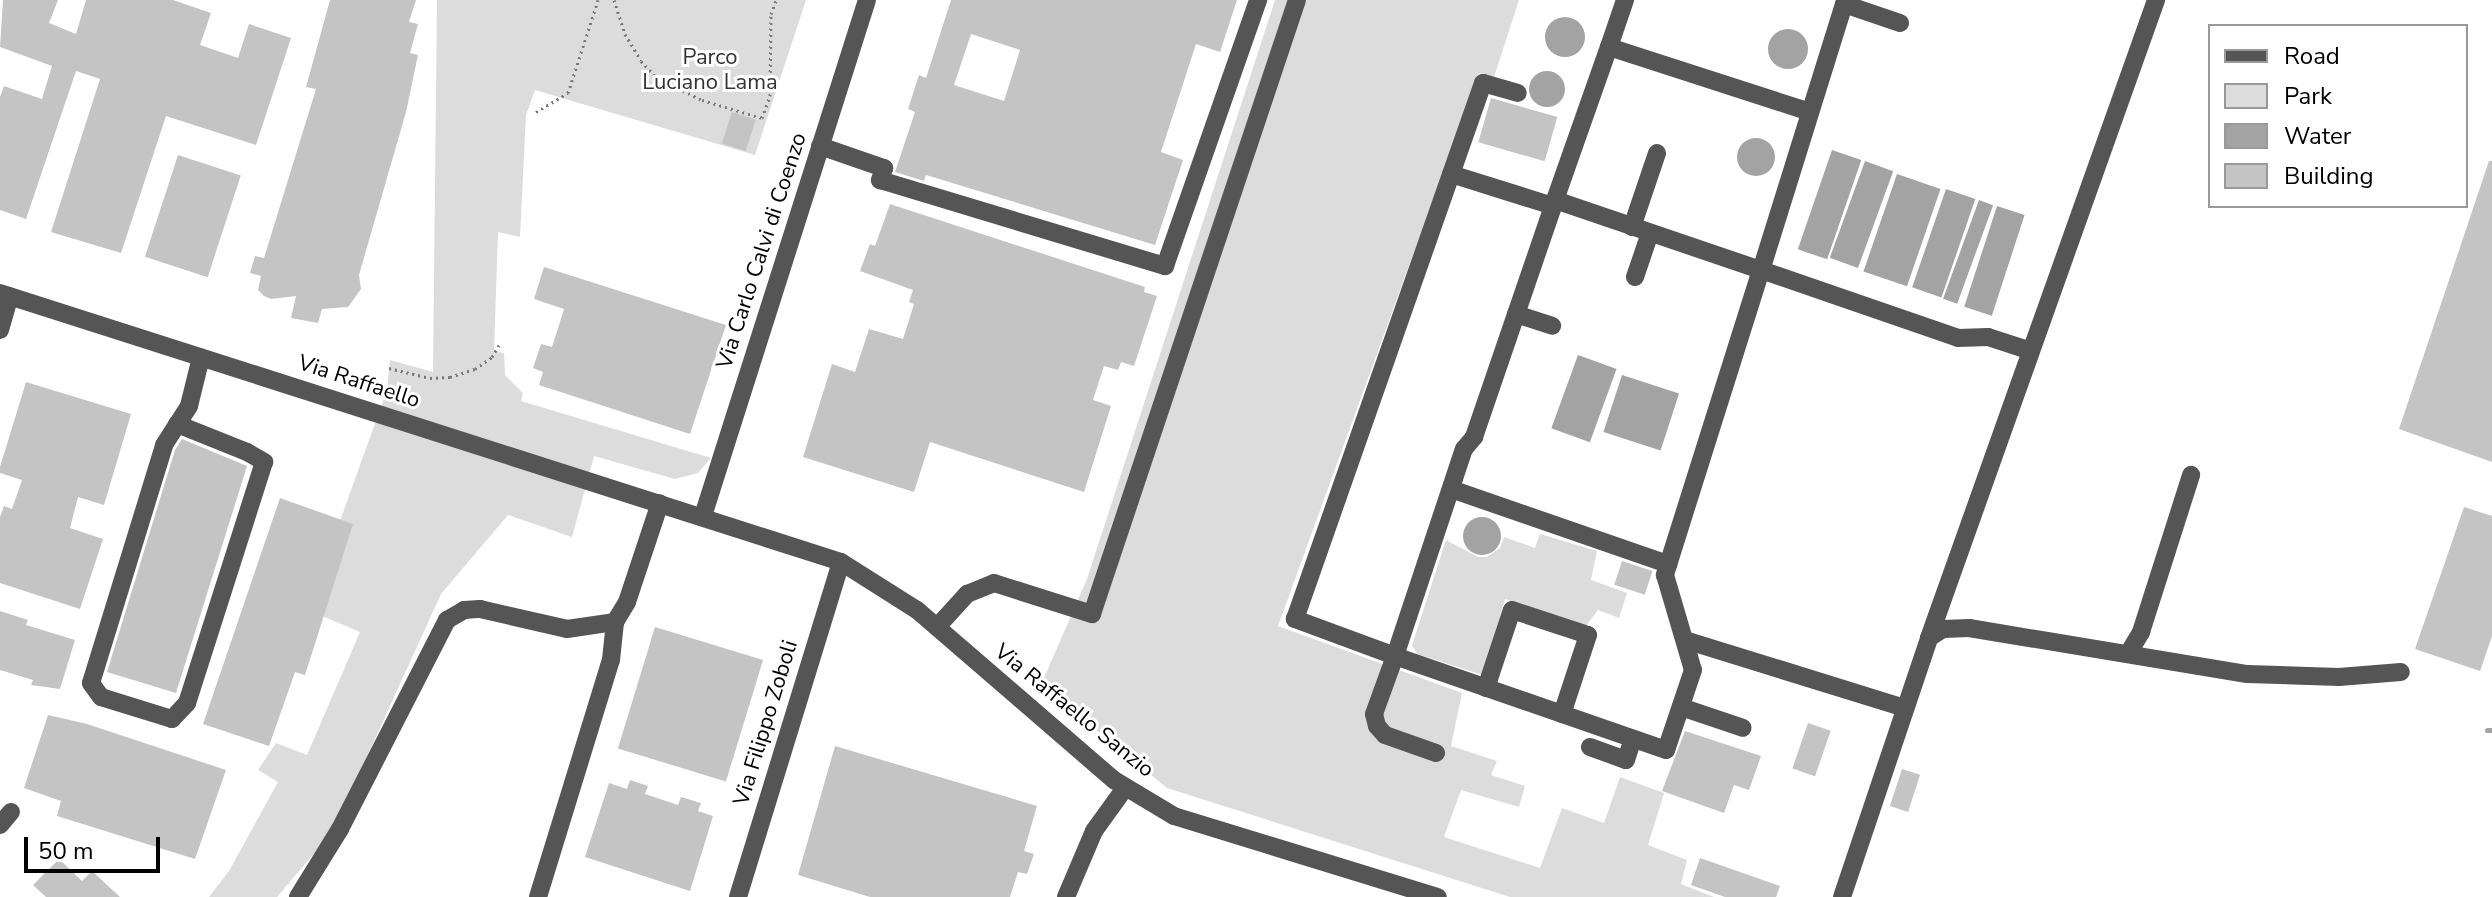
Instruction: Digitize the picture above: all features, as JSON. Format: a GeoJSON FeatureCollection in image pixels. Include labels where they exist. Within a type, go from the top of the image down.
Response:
{"type":"FeatureCollection","features":[{"type":"Feature","properties":{"kind":"street","name":"Via Carlo Calvi di Coenzo"},"geometry":{"type":"LineString","coordinates":[[703,516],[867,0]]}},
{"type":"Feature","properties":{"kind":"street"},"geometry":{"type":"LineString","coordinates":[[820,146],[884,168],[880,180],[1165,266],[1258,0]]}},
{"type":"Feature","properties":{"kind":"street"},"geometry":{"type":"LineString","coordinates":[[937,627],[967,594],[994,583],[1092,614],[1297,0]]}},
{"type":"Feature","properties":{"kind":"street"},"geometry":{"type":"LineString","coordinates":[[1436,753],[1385,735],[1377,726],[1374,714],[1464,449],[1474,437],[1625,0]]}},
{"type":"Feature","properties":{"kind":"street"},"geometry":{"type":"LineString","coordinates":[[1842,897],[1929,638],[2156,0]]}},
{"type":"Feature","properties":{"kind":"street"},"geometry":{"type":"LineString","coordinates":[[1518,93],[1483,83],[1295,619],[1666,750],[1693,670],[1665,575],[1844,4],[1900,23]]}},
{"type":"Feature","properties":{"kind":"street"},"geometry":{"type":"LineString","coordinates":[[1609,47],[1810,112]]}},
{"type":"Feature","properties":{"kind":"street"},"geometry":{"type":"LineString","coordinates":[[1635,277],[1657,153]]}},
{"type":"Feature","properties":{"kind":"street"},"geometry":{"type":"LineString","coordinates":[[1451,174],[1641,230],[1958,338],[1988,337],[2031,351]]}},
{"type":"Feature","properties":{"kind":"street"},"geometry":{"type":"LineString","coordinates":[[0,330],[5,295]]}},
{"type":"Feature","properties":{"kind":"street","name":"Via Raffaello"},"geometry":{"type":"LineString","coordinates":[[5,295],[703,516]]}},
{"type":"Feature","properties":{"kind":"street"},"geometry":{"type":"LineString","coordinates":[[1516,314],[1552,326]]}},
{"type":"Feature","properties":{"kind":"street"},"geometry":{"type":"LineString","coordinates":[[177,424],[264,462],[187,703],[172,719],[101,697],[91,683],[164,445],[177,424],[189,406],[201,357]]}},
{"type":"Feature","properties":{"kind":"street"},"geometry":{"type":"LineString","coordinates":[[2128,654],[2141,632],[2191,475]]}},
{"type":"Feature","properties":{"kind":"street"},"geometry":{"type":"LineString","coordinates":[[1451,489],[1668,564]]}},
{"type":"Feature","properties":{"kind":"street"},"geometry":{"type":"LineString","coordinates":[[538,897],[611,660],[615,622],[627,602],[660,503]]}},
{"type":"Feature","properties":{"kind":"street","name":"Via Raffaello Sanzio"},"geometry":{"type":"LineString","coordinates":[[703,516],[841,562],[917,610],[1125,788],[1174,816],[1404,892],[1438,897]]}},
{"type":"Feature","properties":{"kind":"street","name":"Via Filippo Zoboli"},"geometry":{"type":"LineString","coordinates":[[738,897],[841,562]]}},
{"type":"Feature","properties":{"kind":"street"},"geometry":{"type":"LineString","coordinates":[[298,897],[340,829],[447,620],[464,610],[480,609],[567,629],[615,622]]}},
{"type":"Feature","properties":{"kind":"street"},"geometry":{"type":"LineString","coordinates":[[1486,688],[1512,610],[1588,635],[1562,714]]}},
{"type":"Feature","properties":{"kind":"street"},"geometry":{"type":"LineString","coordinates":[[1929,638],[1943,629],[1969,628],[2247,674],[2339,677],[2401,672]]}},
{"type":"Feature","properties":{"kind":"street"},"geometry":{"type":"LineString","coordinates":[[1685,640],[1905,708]]}},
{"type":"Feature","properties":{"kind":"street"},"geometry":{"type":"LineString","coordinates":[[1681,707],[1743,728]]}},
{"type":"Feature","properties":{"kind":"street"},"geometry":{"type":"LineString","coordinates":[[1590,747],[1626,760],[1633,739]]}},
{"type":"Feature","properties":{"kind":"street"},"geometry":{"type":"LineString","coordinates":[[1066,897],[1094,831],[1125,788]]}},
{"type":"Feature","properties":{"kind":"path"},"geometry":{"type":"LineString","coordinates":[[536,112],[568,93],[598,0]]}},
{"type":"Feature","properties":{"kind":"path"},"geometry":{"type":"LineString","coordinates":[[614,0],[625,34],[641,61],[656,77],[702,100],[762,118],[770,96],[771,14],[776,0]]}},
{"type":"Feature","properties":{"kind":"path"},"geometry":{"type":"LineString","coordinates":[[389,368],[430,378],[450,377],[475,369],[492,357],[499,345]]}},
{"type":"Feature","properties":{"kind":"green space","name":"Parco Luciano Lama"},"geometry":{"type":"Polygon","coordinates":[[[437,0],[806,0],[755,155],[535,90],[526,115],[520,237],[498,232],[494,351],[504,353],[505,375],[523,393],[521,401],[711,458],[698,473],[675,479],[594,456],[572,537],[508,515],[441,594],[333,831],[277,897],[209,897],[229,871],[278,782],[258,770],[276,743],[307,755],[360,632],[308,610],[387,390],[390,360],[433,372],[437,0]]]}},
{"type":"Feature","properties":{"kind":"green space"},"geometry":{"type":"Polygon","coordinates":[[[1275,0],[1519,0],[1494,77],[1479,73],[1278,626],[1462,693],[1451,746],[1497,761],[1491,775],[1525,786],[1519,807],[1461,790],[1444,837],[1540,868],[1562,808],[1604,823],[1620,777],[1664,793],[1648,845],[1687,860],[1681,884],[1714,897],[1510,897],[1167,788],[1041,685],[1087,579],[1275,0]]]}},
{"type":"Feature","properties":{"kind":"green space"},"geometry":{"type":"Polygon","coordinates":[[[1540,534],[1597,551],[1591,580],[1627,593],[1619,618],[1598,610],[1586,626],[1505,599],[1483,675],[1417,654],[1412,645],[1446,540],[1478,557],[1487,557],[1500,548],[1504,537],[1535,548],[1540,534]]]}},
{"type":"Feature","properties":{"kind":"water"},"geometry":{"type":"Polygon","coordinates":[[[1565,17],[1579,23],[1585,37],[1579,51],[1565,57],[1551,51],[1545,37],[1551,23],[1565,17]]]}},
{"type":"Feature","properties":{"kind":"water"},"geometry":{"type":"Polygon","coordinates":[[[1788,29],[1802,35],[1808,49],[1802,63],[1788,69],[1774,63],[1768,49],[1774,35],[1788,29]]]}},
{"type":"Feature","properties":{"kind":"water"},"geometry":{"type":"Polygon","coordinates":[[[1547,71],[1560,76],[1565,89],[1560,102],[1547,107],[1534,102],[1529,89],[1534,76],[1547,71]]]}},
{"type":"Feature","properties":{"kind":"water"},"geometry":{"type":"Polygon","coordinates":[[[1756,138],[1770,143],[1775,157],[1770,171],[1756,176],[1742,171],[1737,157],[1742,143],[1756,138]]]}},
{"type":"Feature","properties":{"kind":"water"},"geometry":{"type":"Polygon","coordinates":[[[1832,150],[1861,160],[1827,259],[1798,249],[1832,150]]]}},
{"type":"Feature","properties":{"kind":"water"},"geometry":{"type":"Polygon","coordinates":[[[1865,161],[1893,171],[1858,268],[1830,258],[1865,161]]]}},
{"type":"Feature","properties":{"kind":"water"},"geometry":{"type":"Polygon","coordinates":[[[1897,174],[1940,189],[1907,286],[1863,271],[1897,174]]]}},
{"type":"Feature","properties":{"kind":"water"},"geometry":{"type":"Polygon","coordinates":[[[1946,189],[1975,199],[1941,297],[1912,287],[1946,189]]]}},
{"type":"Feature","properties":{"kind":"water"},"geometry":{"type":"Polygon","coordinates":[[[1979,200],[1993,205],[1957,304],[1943,299],[1979,200]]]}},
{"type":"Feature","properties":{"kind":"water"},"geometry":{"type":"Polygon","coordinates":[[[1997,206],[2025,215],[1992,316],[1964,307],[1997,206]]]}},
{"type":"Feature","properties":{"kind":"water"},"geometry":{"type":"Polygon","coordinates":[[[1578,355],[1617,369],[1590,442],[1551,428],[1578,355]]]}},
{"type":"Feature","properties":{"kind":"water"},"geometry":{"type":"Polygon","coordinates":[[[1622,375],[1679,394],[1661,451],[1603,432],[1622,375]]]}},
{"type":"Feature","properties":{"kind":"water"},"geometry":{"type":"Polygon","coordinates":[[[1482,517],[1495,523],[1501,536],[1495,549],[1482,555],[1469,549],[1463,536],[1469,523],[1482,517]]]}},
{"type":"Feature","properties":{"kind":"building"},"geometry":{"type":"Polygon","coordinates":[[[3,0],[58,0],[49,23],[76,34],[86,0],[173,0],[211,13],[200,45],[238,58],[249,24],[291,38],[256,145],[166,116],[121,253],[51,232],[100,79],[76,71],[26,219],[0,210],[0,97],[4,86],[42,99],[52,66],[0,47],[3,0]]]}},
{"type":"Feature","properties":{"kind":"building"},"geometry":{"type":"Polygon","coordinates":[[[330,0],[416,0],[409,22],[418,24],[410,53],[418,55],[406,112],[359,275],[361,289],[348,307],[322,309],[318,323],[291,318],[296,296],[271,299],[264,296],[258,290],[261,276],[250,273],[255,256],[264,258],[316,89],[306,87],[330,0]]]}},
{"type":"Feature","properties":{"kind":"building"},"geometry":{"type":"Polygon","coordinates":[[[951,0],[1237,0],[1220,52],[1196,44],[1161,152],[1183,160],[1155,245],[926,175],[924,181],[895,172],[915,112],[908,109],[919,75],[926,78],[951,0]],[[971,34],[954,85],[1004,101],[1020,50],[971,34]]]}},
{"type":"Feature","properties":{"kind":"building"},"geometry":{"type":"Polygon","coordinates":[[[1491,98],[1557,117],[1545,161],[1478,142],[1491,98]]]}},
{"type":"Feature","properties":{"kind":"building"},"geometry":{"type":"Polygon","coordinates":[[[732,112],[756,120],[746,151],[722,143],[732,112]]]}},
{"type":"Feature","properties":{"kind":"building"},"geometry":{"type":"Polygon","coordinates":[[[178,155],[241,175],[208,277],[145,257],[178,155]]]}},
{"type":"Feature","properties":{"kind":"building"},"geometry":{"type":"Polygon","coordinates":[[[2489,161],[2492,161],[2492,462],[2399,429],[2489,161]]]}},
{"type":"Feature","properties":{"kind":"building"},"geometry":{"type":"Polygon","coordinates":[[[890,204],[1145,287],[1144,292],[1157,296],[1134,366],[1121,362],[1118,370],[1104,366],[1093,400],[1111,406],[1084,492],[930,442],[914,492],[803,457],[832,364],[855,372],[869,329],[903,339],[914,304],[909,302],[913,290],[860,271],[870,244],[875,246],[890,204]]]}},
{"type":"Feature","properties":{"kind":"building"},"geometry":{"type":"Polygon","coordinates":[[[544,267],[726,325],[690,434],[539,385],[543,372],[533,368],[541,344],[552,347],[564,309],[534,299],[544,267]]]}},
{"type":"Feature","properties":{"kind":"building"},"geometry":{"type":"Polygon","coordinates":[[[26,382],[131,414],[104,505],[78,497],[70,528],[103,539],[80,609],[0,583],[0,517],[4,506],[12,509],[22,480],[0,473],[0,467],[26,382]]]}},
{"type":"Feature","properties":{"kind":"building"},"geometry":{"type":"Polygon","coordinates":[[[182,439],[247,466],[176,693],[107,672],[175,450],[182,439]]]}},
{"type":"Feature","properties":{"kind":"building"},"geometry":{"type":"Polygon","coordinates":[[[280,498],[353,524],[305,675],[295,672],[269,746],[203,724],[280,498]]]}},
{"type":"Feature","properties":{"kind":"building"},"geometry":{"type":"Polygon","coordinates":[[[2464,507],[2492,516],[2492,636],[2480,671],[2415,649],[2464,507]]]}},
{"type":"Feature","properties":{"kind":"building"},"geometry":{"type":"Polygon","coordinates":[[[1622,561],[1652,571],[1645,595],[1614,585],[1622,561]]]}},
{"type":"Feature","properties":{"kind":"building"},"geometry":{"type":"Polygon","coordinates":[[[0,611],[28,620],[26,625],[75,640],[60,689],[31,685],[33,680],[0,670],[0,611]]]}},
{"type":"Feature","properties":{"kind":"building"},"geometry":{"type":"Polygon","coordinates":[[[655,627],[763,660],[726,781],[618,748],[655,627]]]}},
{"type":"Feature","properties":{"kind":"building"},"geometry":{"type":"Polygon","coordinates":[[[48,715],[87,724],[226,770],[195,859],[57,816],[61,801],[24,788],[48,715]]]}},
{"type":"Feature","properties":{"kind":"building"},"geometry":{"type":"Polygon","coordinates":[[[1808,723],[1831,731],[1815,776],[1792,768],[1808,723]]]}},
{"type":"Feature","properties":{"kind":"building"},"geometry":{"type":"Polygon","coordinates":[[[1685,731],[1761,756],[1749,790],[1734,785],[1724,813],[1662,791],[1685,731]]]}},
{"type":"Feature","properties":{"kind":"building"},"geometry":{"type":"Polygon","coordinates":[[[835,746],[1037,806],[1024,851],[1034,854],[1027,874],[1018,872],[1010,897],[870,897],[798,875],[835,746]]]}},
{"type":"Feature","properties":{"kind":"building"},"geometry":{"type":"Polygon","coordinates":[[[1902,769],[1920,775],[1908,812],[1890,806],[1902,769]]]}},
{"type":"Feature","properties":{"kind":"building"},"geometry":{"type":"Polygon","coordinates":[[[630,780],[648,786],[645,794],[678,805],[681,797],[701,803],[698,811],[713,816],[690,891],[585,857],[609,783],[627,789],[630,780]]]}},
{"type":"Feature","properties":{"kind":"building"},"geometry":{"type":"Polygon","coordinates":[[[1700,858],[1780,886],[1776,897],[1725,897],[1691,885],[1700,858]]]}},
{"type":"Feature","properties":{"kind":"building"},"geometry":{"type":"Polygon","coordinates":[[[59,859],[82,881],[92,871],[120,897],[46,897],[33,885],[59,859]]]}},
{"type":"Feature","properties":{"kind":"waterway"},"geometry":{"type":"LineString","coordinates":[[2487,730],[2492,730]]}}]}
